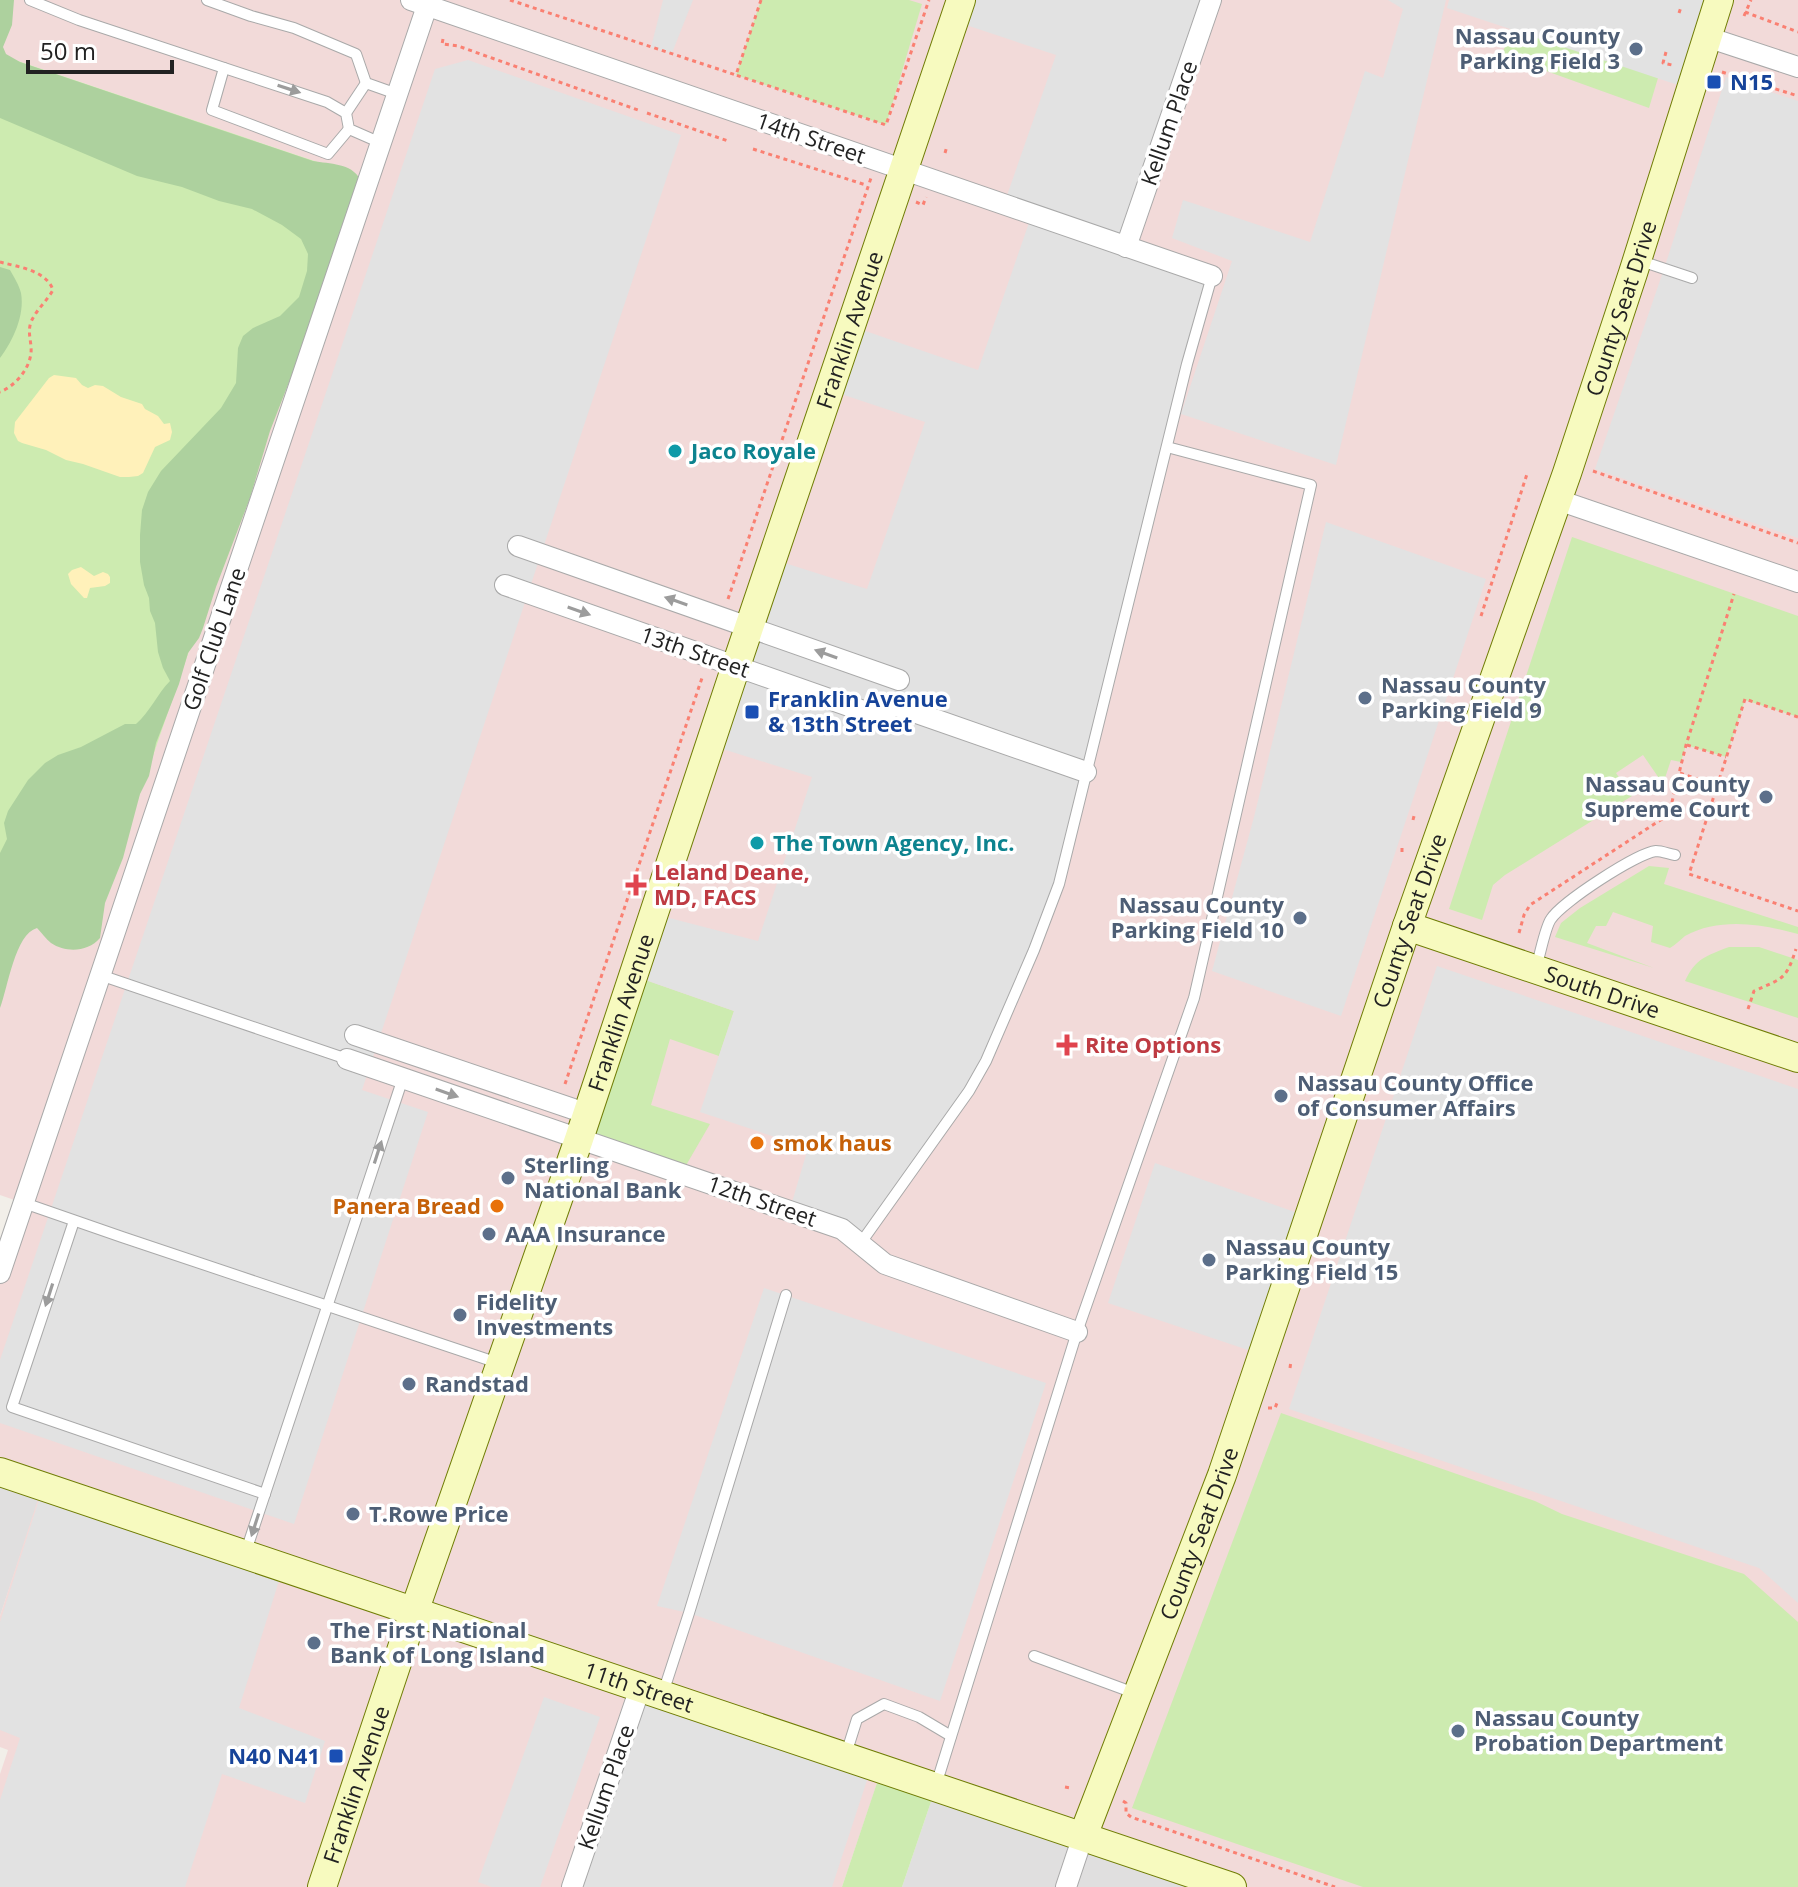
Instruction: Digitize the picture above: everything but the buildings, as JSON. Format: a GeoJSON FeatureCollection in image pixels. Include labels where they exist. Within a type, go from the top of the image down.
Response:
{"type":"FeatureCollection","features":[{"type":"Feature","properties":{"kind":"main road","name":"Franklin Avenue"},"geometry":{"type":"LineString","coordinates":[[322,1887],[583,1127],[961,0]]}},
{"type":"Feature","properties":{"kind":"main road","name":"County Seat Drive"},"geometry":{"type":"LineString","coordinates":[[1083,1836],[1222,1475],[1407,926],[1558,500],[1719,0]]}},
{"type":"Feature","properties":{"kind":"main road","name":"South Drive"},"geometry":{"type":"LineString","coordinates":[[1407,926],[1798,1058]]}},
{"type":"Feature","properties":{"kind":"main road","name":"11th Street"},"geometry":{"type":"LineString","coordinates":[[0,1472],[1232,1887]]}},
{"type":"Feature","properties":{"kind":"street","name":"Kellum Place"},"geometry":{"type":"LineString","coordinates":[[1126,247],[1211,0]]}},
{"type":"Feature","properties":{"kind":"street","name":"14th Street"},"geometry":{"type":"LineString","coordinates":[[419,3],[1212,276]]}},
{"type":"Feature","properties":{"kind":"street","name":"Golf Club Lane"},"geometry":{"type":"LineString","coordinates":[[0,1273],[381,143],[397,94],[419,3]]}},
{"type":"Feature","properties":{"kind":"street"},"geometry":{"type":"LineString","coordinates":[[1707,37],[1798,67]]}},
{"type":"Feature","properties":{"kind":"street"},"geometry":{"type":"LineString","coordinates":[[1558,500],[1798,582]]}},
{"type":"Feature","properties":{"kind":"street"},"geometry":{"type":"LineString","coordinates":[[518,546],[899,680]]}},
{"type":"Feature","properties":{"kind":"street","name":"13th Street"},"geometry":{"type":"LineString","coordinates":[[505,585],[736,666],[1086,772]]}},
{"type":"Feature","properties":{"kind":"street","name":"12th Street"},"geometry":{"type":"LineString","coordinates":[[355,1035],[842,1229],[885,1264],[1077,1332]]}},
{"type":"Feature","properties":{"kind":"street","name":"12th Street"},"geometry":{"type":"LineString","coordinates":[[347,1059],[403,1078],[583,1127]]}},
{"type":"Feature","properties":{"kind":"street","name":"Kellum Place"},"geometry":{"type":"LineString","coordinates":[[572,1887],[651,1691]]}},
{"type":"Feature","properties":{"kind":"street"},"geometry":{"type":"LineString","coordinates":[[1066,1887],[1083,1836]]}},
{"type":"Feature","properties":{"kind":"lane"},"geometry":{"type":"LineString","coordinates":[[30,0],[79,20],[327,102],[346,113]]}},
{"type":"Feature","properties":{"kind":"lane"},"geometry":{"type":"LineString","coordinates":[[207,0],[294,28],[356,54],[366,83]]}},
{"type":"Feature","properties":{"kind":"lane"},"geometry":{"type":"LineString","coordinates":[[224,68],[212,110],[328,154],[349,129]]}},
{"type":"Feature","properties":{"kind":"lane"},"geometry":{"type":"LineString","coordinates":[[349,129],[346,113],[366,83]]}},
{"type":"Feature","properties":{"kind":"lane"},"geometry":{"type":"LineString","coordinates":[[366,83],[397,94]]}},
{"type":"Feature","properties":{"kind":"lane"},"geometry":{"type":"LineString","coordinates":[[349,129],[381,143]]}},
{"type":"Feature","properties":{"kind":"lane"},"geometry":{"type":"LineString","coordinates":[[1637,259],[1692,278]]}},
{"type":"Feature","properties":{"kind":"lane"},"geometry":{"type":"LineString","coordinates":[[860,1244],[969,1091],[986,1061],[1059,884],[1212,276]]}},
{"type":"Feature","properties":{"kind":"lane"},"geometry":{"type":"LineString","coordinates":[[936,1787],[1077,1332],[1194,998],[1311,485],[1167,447]]}},
{"type":"Feature","properties":{"kind":"lane"},"geometry":{"type":"LineString","coordinates":[[1536,969],[1550,919],[1580,894],[1626,863],[1644,855],[1658,851],[1675,855]]}},
{"type":"Feature","properties":{"kind":"lane"},"geometry":{"type":"LineString","coordinates":[[100,975],[347,1059]]}},
{"type":"Feature","properties":{"kind":"lane"},"geometry":{"type":"LineString","coordinates":[[244,1556],[403,1078]]}},
{"type":"Feature","properties":{"kind":"lane"},"geometry":{"type":"LineString","coordinates":[[24,1203],[500,1364]]}},
{"type":"Feature","properties":{"kind":"lane"},"geometry":{"type":"LineString","coordinates":[[74,1221],[12,1407],[265,1494]]}},
{"type":"Feature","properties":{"kind":"lane"},"geometry":{"type":"LineString","coordinates":[[651,1691],[689,1613],[786,1295]]}},
{"type":"Feature","properties":{"kind":"lane"},"geometry":{"type":"LineString","coordinates":[[1034,1656],[1138,1694]]}},
{"type":"Feature","properties":{"kind":"lane"},"geometry":{"type":"LineString","coordinates":[[845,1756],[857,1719],[884,1704],[919,1717],[951,1736]]}},
{"type":"Feature","properties":{"kind":"path"},"geometry":{"type":"LineString","coordinates":[[510,0],[886,125]]}},
{"type":"Feature","properties":{"kind":"path"},"geometry":{"type":"LineString","coordinates":[[736,75],[761,0]]}},
{"type":"Feature","properties":{"kind":"path"},"geometry":{"type":"LineString","coordinates":[[884,131],[929,0]]}},
{"type":"Feature","properties":{"kind":"path"},"geometry":{"type":"LineString","coordinates":[[1751,0],[1745,14],[1798,32]]}},
{"type":"Feature","properties":{"kind":"path"},"geometry":{"type":"LineString","coordinates":[[1679,13],[1681,7]]}},
{"type":"Feature","properties":{"kind":"path"},"geometry":{"type":"LineString","coordinates":[[443,39],[442,44],[458,46],[638,110]]}},
{"type":"Feature","properties":{"kind":"path"},"geometry":{"type":"LineString","coordinates":[[1666,52],[1663,63],[1672,65]]}},
{"type":"Feature","properties":{"kind":"path"},"geometry":{"type":"LineString","coordinates":[[1721,72],[1798,96]]}},
{"type":"Feature","properties":{"kind":"path"},"geometry":{"type":"LineString","coordinates":[[647,113],[728,141]]}},
{"type":"Feature","properties":{"kind":"path"},"geometry":{"type":"LineString","coordinates":[[945,153],[947,146]]}},
{"type":"Feature","properties":{"kind":"path"},"geometry":{"type":"LineString","coordinates":[[753,149],[874,187]]}},
{"type":"Feature","properties":{"kind":"path"},"geometry":{"type":"LineString","coordinates":[[868,186],[871,178]]}},
{"type":"Feature","properties":{"kind":"path"},"geometry":{"type":"LineString","coordinates":[[916,202],[923,205],[926,197]]}},
{"type":"Feature","properties":{"kind":"path"},"geometry":{"type":"LineString","coordinates":[[0,262],[42,275],[53,290],[35,313],[30,325],[31,353],[26,367],[18,380],[0,392]]}},
{"type":"Feature","properties":{"kind":"path"},"geometry":{"type":"LineString","coordinates":[[1593,471],[1798,543]]}},
{"type":"Feature","properties":{"kind":"path"},"geometry":{"type":"LineString","coordinates":[[1481,616],[1527,474]]}},
{"type":"Feature","properties":{"kind":"path"},"geometry":{"type":"LineString","coordinates":[[1519,933],[1530,905],[1662,819],[1670,810],[1686,745],[1734,594]]}},
{"type":"Feature","properties":{"kind":"path"},"geometry":{"type":"LineString","coordinates":[[1798,717],[1745,699],[1689,874],[1798,911]]}},
{"type":"Feature","properties":{"kind":"path"},"geometry":{"type":"LineString","coordinates":[[1686,745],[1726,757]]}},
{"type":"Feature","properties":{"kind":"path"},"geometry":{"type":"LineString","coordinates":[[1680,773],[1717,786]]}},
{"type":"Feature","properties":{"kind":"path"},"geometry":{"type":"LineString","coordinates":[[1748,1009],[1754,991],[1781,979],[1789,970],[1796,949]]}},
{"type":"Feature","properties":{"kind":"path"},"geometry":{"type":"LineString","coordinates":[[1290,1368],[1291,1361]]}},
{"type":"Feature","properties":{"kind":"path"},"geometry":{"type":"LineString","coordinates":[[1268,1408],[1275,1408],[1277,1403]]}},
{"type":"Feature","properties":{"kind":"path"},"geometry":{"type":"LineString","coordinates":[[1065,1787],[1071,1788]]}},
{"type":"Feature","properties":{"kind":"path"},"geometry":{"type":"LineString","coordinates":[[1119,1798],[1126,1803],[1126,1813],[1131,1817],[1335,1887]]}},
{"type":"Feature","properties":{"kind":"shaded area"},"geometry":{"type":"Polygon","coordinates":[[[1,0],[1798,0],[1798,1887],[1232,1887],[882,1769],[842,1887],[0,1887],[0,1774],[8,1750],[0,1747],[0,1616],[42,1487],[0,1472],[0,1271],[23,1203],[0,1195],[0,992],[29,912],[91,935],[352,174],[0,55],[1,0]]]}},
{"type":"Feature","properties":{"kind":"shaded area"},"geometry":{"type":"Polygon","coordinates":[[[663,0],[693,0],[672,53],[651,47],[663,0]]]}},
{"type":"Feature","properties":{"kind":"shaded area"},"geometry":{"type":"Polygon","coordinates":[[[961,0],[1211,0],[1127,245],[1212,276],[1062,872],[979,1077],[860,1244],[790,1209],[808,1148],[700,1112],[734,1011],[634,976],[654,914],[758,941],[812,777],[710,745],[772,559],[867,589],[925,422],[829,390],[851,326],[978,370],[1032,214],[1004,204],[1056,55],[954,21],[961,0]]]}},
{"type":"Feature","properties":{"kind":"shaded area"},"geometry":{"type":"Polygon","coordinates":[[[1388,0],[1446,0],[1336,465],[1181,414],[1232,261],[1172,238],[1183,200],[1310,242],[1365,71],[1383,78],[1403,9],[1388,0]]]}},
{"type":"Feature","properties":{"kind":"shaded area","name":"Nassau County Parking Field 3"},"geometry":{"type":"Polygon","coordinates":[[[1449,0],[1720,0],[1690,89],[1447,8],[1449,0]]]}},
{"type":"Feature","properties":{"kind":"shaded area"},"geometry":{"type":"Polygon","coordinates":[[[468,60],[681,135],[362,1090],[428,1112],[294,1524],[0,1423],[0,1360],[435,69],[468,60]]]}},
{"type":"Feature","properties":{"kind":"shaded area"},"geometry":{"type":"Polygon","coordinates":[[[1726,77],[1798,101],[1798,538],[1595,469],[1726,77]]]}},
{"type":"Feature","properties":{"kind":"shaded area","name":"Nassau County Parking Field 9"},"geometry":{"type":"Polygon","coordinates":[[[1326,522],[1486,579],[1341,1016],[1212,971],[1254,817],[1326,522]]]}},
{"type":"Feature","properties":{"kind":"shaded area"},"geometry":{"type":"Polygon","coordinates":[[[1437,966],[1798,1089],[1798,1603],[1759,1568],[1289,1409],[1437,966]]]}},
{"type":"Feature","properties":{"kind":"shaded area","name":"Nassau County Parking Field 15"},"geometry":{"type":"Polygon","coordinates":[[[1155,1163],[1309,1217],[1263,1355],[1108,1303],[1155,1163]]]}},
{"type":"Feature","properties":{"kind":"shaded area"},"geometry":{"type":"Polygon","coordinates":[[[764,1288],[1046,1383],[940,1701],[689,1613],[657,1606],[764,1288]]]}},
{"type":"Feature","properties":{"kind":"shaded area"},"geometry":{"type":"Polygon","coordinates":[[[0,1472],[43,1487],[0,1616],[0,1472]]]}},
{"type":"Feature","properties":{"kind":"shaded area"},"geometry":{"type":"Polygon","coordinates":[[[43,1487],[283,1568],[239,1708],[325,1741],[305,1803],[222,1774],[185,1887],[0,1887],[0,1800],[20,1738],[0,1730],[0,1622],[43,1487]]]}},
{"type":"Feature","properties":{"kind":"shaded area"},"geometry":{"type":"Polygon","coordinates":[[[640,1688],[872,1765],[832,1887],[572,1887],[640,1688]]]}},
{"type":"Feature","properties":{"kind":"shaded area"},"geometry":{"type":"Polygon","coordinates":[[[544,1697],[600,1717],[540,1887],[492,1887],[478,1882],[544,1697]]]}},
{"type":"Feature","properties":{"kind":"shaded area"},"geometry":{"type":"Polygon","coordinates":[[[936,1787],[1232,1887],[902,1887],[936,1787]]]}},
{"type":"Feature","properties":{"kind":"green space"},"geometry":{"type":"Polygon","coordinates":[[[0,0],[14,0],[12,25],[3,47],[6,54],[20,62],[313,161],[346,167],[360,179],[341,228],[314,318],[270,431],[250,498],[203,628],[188,653],[156,743],[123,858],[105,903],[100,938],[89,946],[70,950],[51,943],[37,928],[29,932],[13,962],[0,1008],[0,853],[7,839],[4,823],[8,811],[28,780],[45,763],[125,724],[136,724],[170,681],[158,652],[155,623],[140,562],[142,510],[148,492],[161,471],[221,408],[236,383],[238,348],[243,336],[280,316],[299,297],[307,271],[308,254],[301,239],[252,209],[137,176],[0,118],[0,0]]]}},
{"type":"Feature","properties":{"kind":"green space"},"geometry":{"type":"Polygon","coordinates":[[[761,0],[909,0],[922,4],[886,125],[736,75],[761,0]]]}},
{"type":"Feature","properties":{"kind":"green space"},"geometry":{"type":"Polygon","coordinates":[[[1512,26],[1658,78],[1649,108],[1502,55],[1512,26]]]}},
{"type":"Feature","properties":{"kind":"green space"},"geometry":{"type":"Polygon","coordinates":[[[0,55],[353,174],[91,936],[29,912],[0,992],[0,55]]]}},
{"type":"Feature","properties":{"kind":"green space"},"geometry":{"type":"Polygon","coordinates":[[[0,267],[10,270],[22,301],[17,327],[0,358],[0,267]]]}},
{"type":"Feature","properties":{"kind":"green space"},"geometry":{"type":"Polygon","coordinates":[[[1572,537],[1798,616],[1798,717],[1745,700],[1726,757],[1686,745],[1681,762],[1671,760],[1663,784],[1643,755],[1616,773],[1632,796],[1505,875],[1493,885],[1482,920],[1449,909],[1572,537]]]}},
{"type":"Feature","properties":{"kind":"green space"},"geometry":{"type":"Polygon","coordinates":[[[1649,866],[1669,868],[1664,884],[1798,927],[1798,934],[1756,925],[1726,924],[1698,930],[1670,948],[1651,942],[1653,926],[1613,912],[1606,926],[1596,926],[1587,943],[1654,968],[1555,937],[1561,923],[1580,908],[1649,866]]]}},
{"type":"Feature","properties":{"kind":"green space"},"geometry":{"type":"Polygon","coordinates":[[[1729,947],[1759,947],[1798,960],[1798,1018],[1685,981],[1702,959],[1729,947]]]}},
{"type":"Feature","properties":{"kind":"green space"},"geometry":{"type":"Polygon","coordinates":[[[634,976],[734,1011],[719,1056],[670,1039],[651,1105],[710,1124],[681,1174],[579,1139],[634,976]]]}},
{"type":"Feature","properties":{"kind":"green space"},"geometry":{"type":"Polygon","coordinates":[[[1281,1413],[1535,1501],[1562,1514],[1744,1574],[1798,1622],[1798,1887],[1363,1887],[1132,1808],[1281,1413]]]}},
{"type":"Feature","properties":{"kind":"green space"},"geometry":{"type":"Polygon","coordinates":[[[882,1768],[936,1787],[902,1887],[842,1887],[882,1768]]]}},
{"type":"Feature","properties":{"kind":"sand"},"geometry":{"type":"Polygon","coordinates":[[[54,375],[76,378],[88,388],[103,386],[121,397],[142,404],[164,424],[170,423],[170,440],[155,447],[143,473],[129,477],[66,460],[18,441],[14,433],[15,422],[54,375]]]}},
{"type":"Feature","properties":{"kind":"sand"},"geometry":{"type":"Polygon","coordinates":[[[81,567],[94,576],[103,572],[108,574],[110,583],[90,588],[87,598],[84,598],[71,584],[68,574],[81,567]]]}},
{"type":"Feature","properties":{"kind":"place","name":"Nassau County Parking Field 3"},"geometry":{"type":"Point","coordinates":[1636,49]}},
{"type":"Feature","properties":{"kind":"place","name":"N15"},"geometry":{"type":"Point","coordinates":[1714,82]}},
{"type":"Feature","properties":{"kind":"place","name":"Jaco Royale"},"geometry":{"type":"Point","coordinates":[675,451]}},
{"type":"Feature","properties":{"kind":"place","name":"Nassau County Parking Field 9"},"geometry":{"type":"Point","coordinates":[1365,698]}},
{"type":"Feature","properties":{"kind":"place","name":"Franklin Avenue & 13th Street"},"geometry":{"type":"Point","coordinates":[752,712]}},
{"type":"Feature","properties":{"kind":"place","name":"Nassau County Supreme Court"},"geometry":{"type":"Point","coordinates":[1766,797]}},
{"type":"Feature","properties":{"kind":"place","name":"The Town Agency, Inc."},"geometry":{"type":"Point","coordinates":[757,843]}},
{"type":"Feature","properties":{"kind":"place","name":"Leland Deane, MD, FACS"},"geometry":{"type":"Point","coordinates":[636,885]}},
{"type":"Feature","properties":{"kind":"place","name":"Nassau County Parking Field 10"},"geometry":{"type":"Point","coordinates":[1300,918]}},
{"type":"Feature","properties":{"kind":"place","name":"Rite Options"},"geometry":{"type":"Point","coordinates":[1067,1045]}},
{"type":"Feature","properties":{"kind":"place","name":"Nassau County Office of Consumer Affairs"},"geometry":{"type":"Point","coordinates":[1281,1096]}},
{"type":"Feature","properties":{"kind":"place","name":"smok haus"},"geometry":{"type":"Point","coordinates":[757,1143]}},
{"type":"Feature","properties":{"kind":"place","name":"Sterling National Bank"},"geometry":{"type":"Point","coordinates":[508,1178]}},
{"type":"Feature","properties":{"kind":"place","name":"Panera Bread"},"geometry":{"type":"Point","coordinates":[497,1206]}},
{"type":"Feature","properties":{"kind":"place","name":"AAA Insurance"},"geometry":{"type":"Point","coordinates":[489,1234]}},
{"type":"Feature","properties":{"kind":"place","name":"Nassau County Parking Field 15"},"geometry":{"type":"Point","coordinates":[1209,1260]}},
{"type":"Feature","properties":{"kind":"place","name":"Fidelity Investments"},"geometry":{"type":"Point","coordinates":[460,1315]}},
{"type":"Feature","properties":{"kind":"place","name":"Randstad"},"geometry":{"type":"Point","coordinates":[409,1384]}},
{"type":"Feature","properties":{"kind":"place","name":"T.Rowe Price"},"geometry":{"type":"Point","coordinates":[353,1514]}},
{"type":"Feature","properties":{"kind":"place","name":"The First National Bank of Long Island"},"geometry":{"type":"Point","coordinates":[314,1643]}},
{"type":"Feature","properties":{"kind":"place","name":"Nassau County Probation Department"},"geometry":{"type":"Point","coordinates":[1458,1731]}},
{"type":"Feature","properties":{"kind":"place","name":"N40 N41"},"geometry":{"type":"Point","coordinates":[336,1756]}}]}
